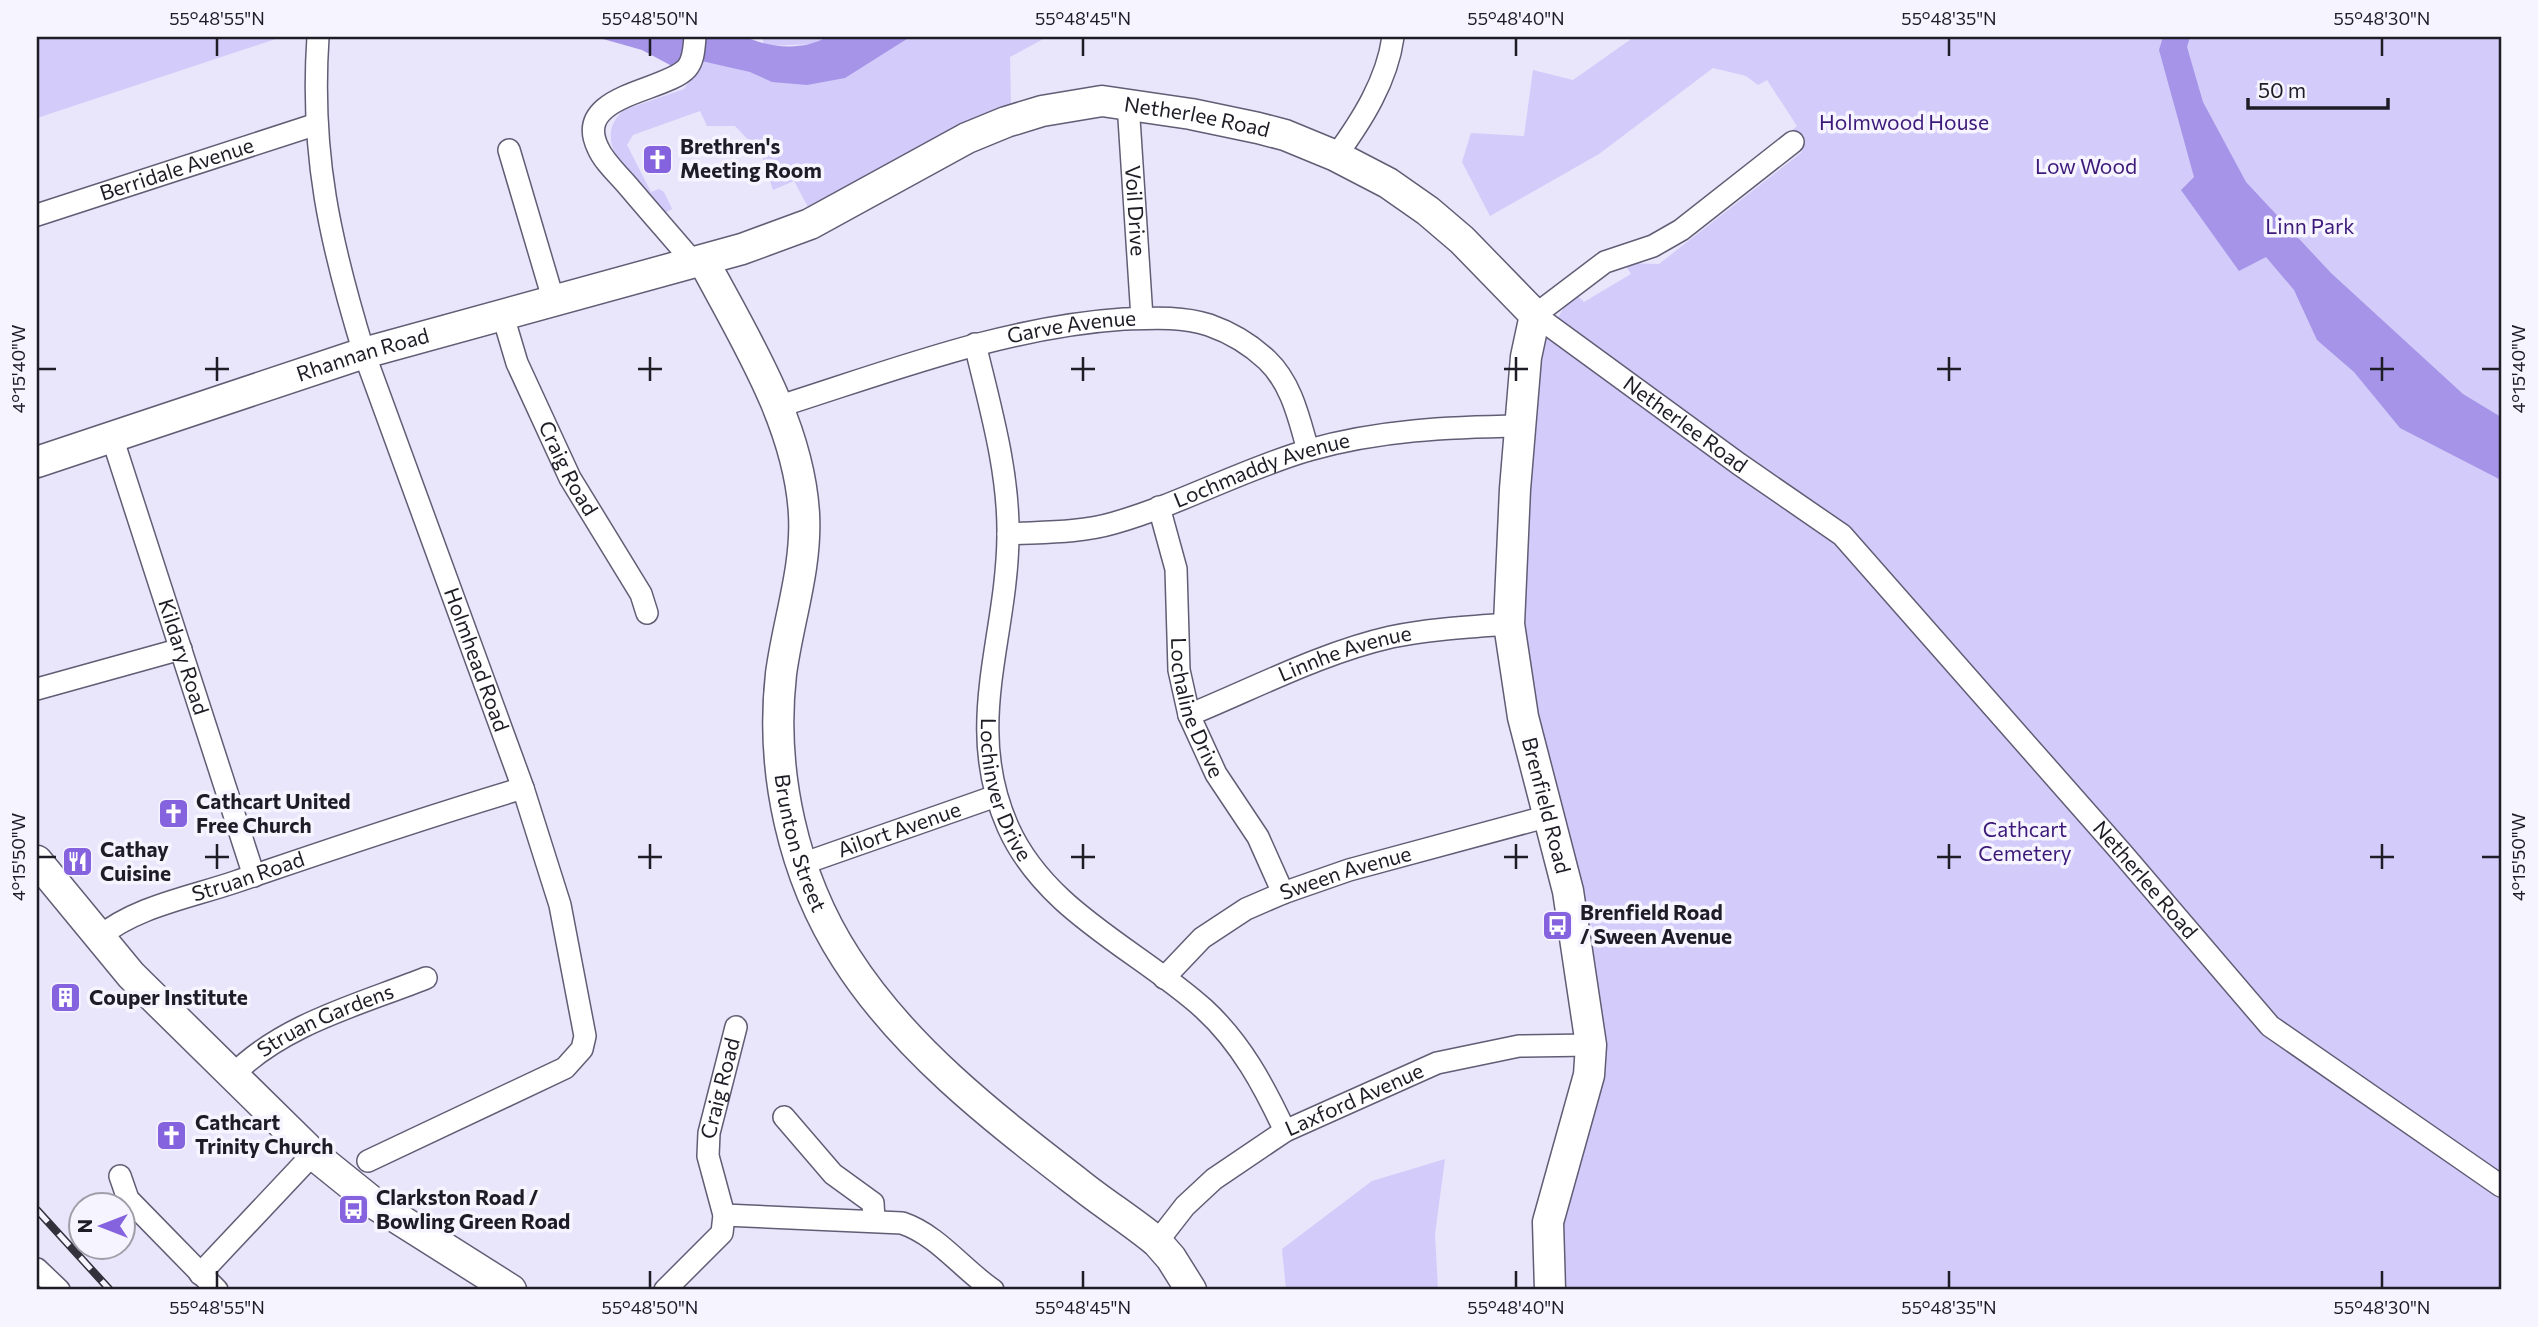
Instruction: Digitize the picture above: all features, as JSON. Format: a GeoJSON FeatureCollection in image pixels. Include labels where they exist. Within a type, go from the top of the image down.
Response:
{"type":"FeatureCollection","features":[{"type":"Feature","properties":{"kind":"street","name":"Holmhead Road"},"geometry":{"type":"LineString","coordinates":[[318,37],[317,124],[327,223],[340,280],[364,353],[523,788],[563,918],[585,1020],[582,1049],[565,1069],[368,1161]]}},
{"type":"Feature","properties":{"kind":"street"},"geometry":{"type":"LineString","coordinates":[[695,37],[682,70],[618,99],[602,112],[594,126],[594,139],[605,159],[699,263]]}},
{"type":"Feature","properties":{"kind":"street"},"geometry":{"type":"LineString","coordinates":[[1336,156],[1357,127],[1376,92],[1386,68],[1393,37]]}},
{"type":"Feature","properties":{"kind":"street","name":"Netherlee Road"},"geometry":{"type":"LineString","coordinates":[[699,263],[810,224],[967,138],[1006,122],[1081,104],[1128,103],[1258,128],[1285,135],[1336,156],[1388,183],[1428,211],[1462,240],[1535,315],[1738,464],[1842,535],[2122,853],[2270,1026],[2501,1186]]}},
{"type":"Feature","properties":{"kind":"street","name":"Voil Drive"},"geometry":{"type":"LineString","coordinates":[[1128,103],[1142,318]]}},
{"type":"Feature","properties":{"kind":"street","name":"Berridale Avenue"},"geometry":{"type":"LineString","coordinates":[[37,215],[317,124]]}},
{"type":"Feature","properties":{"kind":"street"},"geometry":{"type":"LineString","coordinates":[[1535,315],[1605,262],[1653,246],[1681,230],[1793,142]]}},
{"type":"Feature","properties":{"kind":"street"},"geometry":{"type":"LineString","coordinates":[[509,150],[554,302]]}},
{"type":"Feature","properties":{"kind":"street","name":"Rhannan Road"},"geometry":{"type":"LineString","coordinates":[[37,462],[364,353],[699,263]]}},
{"type":"Feature","properties":{"kind":"street","name":"Brunton Street"},"geometry":{"type":"LineString","coordinates":[[699,263],[776,407],[796,470],[804,513],[801,564],[785,649],[780,705],[783,788],[802,864],[814,897],[845,957],[907,1035],[993,1115],[1157,1242],[1171,1258],[1191,1290]]}},
{"type":"Feature","properties":{"kind":"street","name":"Brenfield Road"},"geometry":{"type":"LineString","coordinates":[[1535,315],[1526,357],[1510,558],[1509,624],[1523,717],[1568,891],[1591,1045],[1589,1075],[1548,1222],[1550,1290]]}},
{"type":"Feature","properties":{"kind":"street","name":"Craig Road"},"geometry":{"type":"LineString","coordinates":[[502,316],[517,363],[569,478],[641,594],[647,613]]}},
{"type":"Feature","properties":{"kind":"street","name":"Garve Avenue"},"geometry":{"type":"LineString","coordinates":[[776,407],[975,344],[1064,324],[1142,318],[1179,319],[1208,324],[1257,352],[1285,383],[1308,450]]}},
{"type":"Feature","properties":{"kind":"street","name":"Lochinver Drive"},"geometry":{"type":"LineString","coordinates":[[975,344],[996,429],[1008,534],[1007,565],[986,718],[987,750],[996,796],[1013,836],[1041,878],[1073,908],[1204,1009],[1226,1032],[1259,1078],[1285,1131]]}},
{"type":"Feature","properties":{"kind":"street","name":"Lochmaddy Avenue"},"geometry":{"type":"LineString","coordinates":[[1008,534],[1084,529],[1112,524],[1308,450],[1377,434],[1439,427],[1521,426]]}},
{"type":"Feature","properties":{"kind":"street","name":"Kildary Road"},"geometry":{"type":"LineString","coordinates":[[112,438],[254,876]]}},
{"type":"Feature","properties":{"kind":"street","name":"Lochaline Drive"},"geometry":{"type":"LineString","coordinates":[[1159,507],[1176,569],[1179,670],[1189,715],[1216,774],[1258,838],[1283,893]]}},
{"type":"Feature","properties":{"kind":"street","name":"Linnhe Avenue"},"geometry":{"type":"LineString","coordinates":[[1189,715],[1343,651],[1420,632],[1509,624]]}},
{"type":"Feature","properties":{"kind":"street"},"geometry":{"type":"LineString","coordinates":[[37,689],[181,649]]}},
{"type":"Feature","properties":{"kind":"street","name":"Struan Road"},"geometry":{"type":"LineString","coordinates":[[99,938],[117,923],[389,828],[523,788]]}},
{"type":"Feature","properties":{"kind":"street","name":"Ailort Avenue"},"geometry":{"type":"LineString","coordinates":[[802,864],[996,796]]}},
{"type":"Feature","properties":{"kind":"street","name":"Sween Avenue"},"geometry":{"type":"LineString","coordinates":[[1164,978],[1202,937],[1246,909],[1283,893],[1349,870],[1549,816]]}},
{"type":"Feature","properties":{"kind":"street"},"geometry":{"type":"LineString","coordinates":[[37,861],[131,975],[313,1154],[375,1204],[511,1290]]}},
{"type":"Feature","properties":{"kind":"street","name":"Struan Gardens"},"geometry":{"type":"LineString","coordinates":[[232,1076],[252,1055],[292,1033],[426,978]]}},
{"type":"Feature","properties":{"kind":"street","name":"Craig Road"},"geometry":{"type":"LineString","coordinates":[[724,1215],[708,1156],[709,1133],[736,1027]]}},
{"type":"Feature","properties":{"kind":"street","name":"Laxford Avenue"},"geometry":{"type":"LineString","coordinates":[[1157,1242],[1185,1206],[1214,1179],[1285,1131],[1437,1063],[1519,1046],[1591,1045]]}},
{"type":"Feature","properties":{"kind":"street"},"geometry":{"type":"LineString","coordinates":[[784,1117],[833,1174],[873,1203],[874,1219]]}},
{"type":"Feature","properties":{"kind":"street"},"geometry":{"type":"LineString","coordinates":[[200,1274],[313,1154]]}},
{"type":"Feature","properties":{"kind":"street"},"geometry":{"type":"LineString","coordinates":[[120,1175],[123,1190]]}},
{"type":"Feature","properties":{"kind":"street"},"geometry":{"type":"LineString","coordinates":[[136,1213],[217,1290]]}},
{"type":"Feature","properties":{"kind":"street"},"geometry":{"type":"LineString","coordinates":[[665,1290],[722,1233],[724,1215],[874,1219],[921,1229],[974,1278],[993,1290]]}},
{"type":"Feature","properties":{"kind":"street"},"geometry":{"type":"LineString","coordinates":[[37,1269],[59,1290]]}},
{"type":"Feature","properties":{"kind":"green space"},"geometry":{"type":"Polygon","coordinates":[[[37,37],[282,37],[37,118],[37,37]]]}},
{"type":"Feature","properties":{"kind":"green space"},"geometry":{"type":"Polygon","coordinates":[[[827,37],[815,44],[765,46],[762,38],[827,37]]]}},
{"type":"Feature","properties":{"kind":"green space"},"geometry":{"type":"Polygon","coordinates":[[[896,37],[1047,37],[1010,57],[1011,106],[808,207],[794,181],[773,190],[761,153],[735,126],[707,126],[700,111],[633,135],[627,145],[651,192],[659,189],[664,192],[672,209],[665,213],[632,178],[614,150],[611,137],[614,123],[624,110],[684,89],[690,80],[695,60],[778,71],[896,37]]]}},
{"type":"Feature","properties":{"kind":"green space","name":"Cathcart Cemetery"},"geometry":{"type":"Polygon","coordinates":[[[1634,37],[2501,37],[2501,1290],[1561,1290],[1562,1210],[1596,1099],[1532,712],[1520,598],[1541,346],[1563,309],[1577,295],[1584,302],[1631,274],[1624,263],[1659,264],[1802,152],[1791,131],[1797,126],[1767,80],[1758,85],[1746,76],[1713,68],[1599,154],[1490,216],[1462,162],[1471,133],[1524,136],[1533,70],[1573,80],[1634,37]]]}},
{"type":"Feature","properties":{"kind":"green space"},"geometry":{"type":"Polygon","coordinates":[[[1445,1159],[1435,1234],[1438,1290],[1286,1290],[1282,1249],[1372,1181],[1445,1159]]]}},
{"type":"Feature","properties":{"kind":"shaded area"},"geometry":{"type":"Polygon","coordinates":[[[596,37],[746,37],[776,46],[797,46],[827,37],[910,37],[845,78],[807,85],[772,82],[750,72],[684,57],[672,66],[642,50],[596,37]]]}},
{"type":"Feature","properties":{"kind":"shaded area"},"geometry":{"type":"Polygon","coordinates":[[[2163,37],[2190,37],[2187,47],[2203,102],[2246,182],[2331,273],[2463,394],[2501,417],[2501,480],[2400,428],[2354,372],[2317,340],[2294,290],[2266,257],[2239,271],[2181,190],[2194,177],[2159,50],[2163,37]]]}},
{"type":"Feature","properties":{"kind":"railway"},"geometry":{"type":"LineString","coordinates":[[37,1210],[110,1290]]}},
{"type":"Feature","properties":{"kind":"place","name":"Brethren's Meeting Room"},"geometry":{"type":"Point","coordinates":[657,159]}},
{"type":"Feature","properties":{"kind":"place","name":"Cathcart United Free Church"},"geometry":{"type":"Point","coordinates":[173,814]}},
{"type":"Feature","properties":{"kind":"place","name":"Cathay Cuisine"},"geometry":{"type":"Point","coordinates":[77,862]}},
{"type":"Feature","properties":{"kind":"place","name":"Brenfield Road / Sween Avenue"},"geometry":{"type":"Point","coordinates":[1557,925]}},
{"type":"Feature","properties":{"kind":"place","name":"Couper Institute"},"geometry":{"type":"Point","coordinates":[66,998]}},
{"type":"Feature","properties":{"kind":"place","name":"Cathcart Trinity Church"},"geometry":{"type":"Point","coordinates":[172,1135]}},
{"type":"Feature","properties":{"kind":"place","name":"Clarkston Road / Bowling Green Road"},"geometry":{"type":"Point","coordinates":[353,1210]}},
{"type":"Feature","properties":{"kind":"park label","name":"Holmwood House"},"geometry":{"type":"Point","coordinates":[1904,123]}},
{"type":"Feature","properties":{"kind":"park label","name":"Low Wood"},"geometry":{"type":"Point","coordinates":[2086,167]}},
{"type":"Feature","properties":{"kind":"park label","name":"Linn Park"},"geometry":{"type":"Point","coordinates":[2310,227]}}]}
